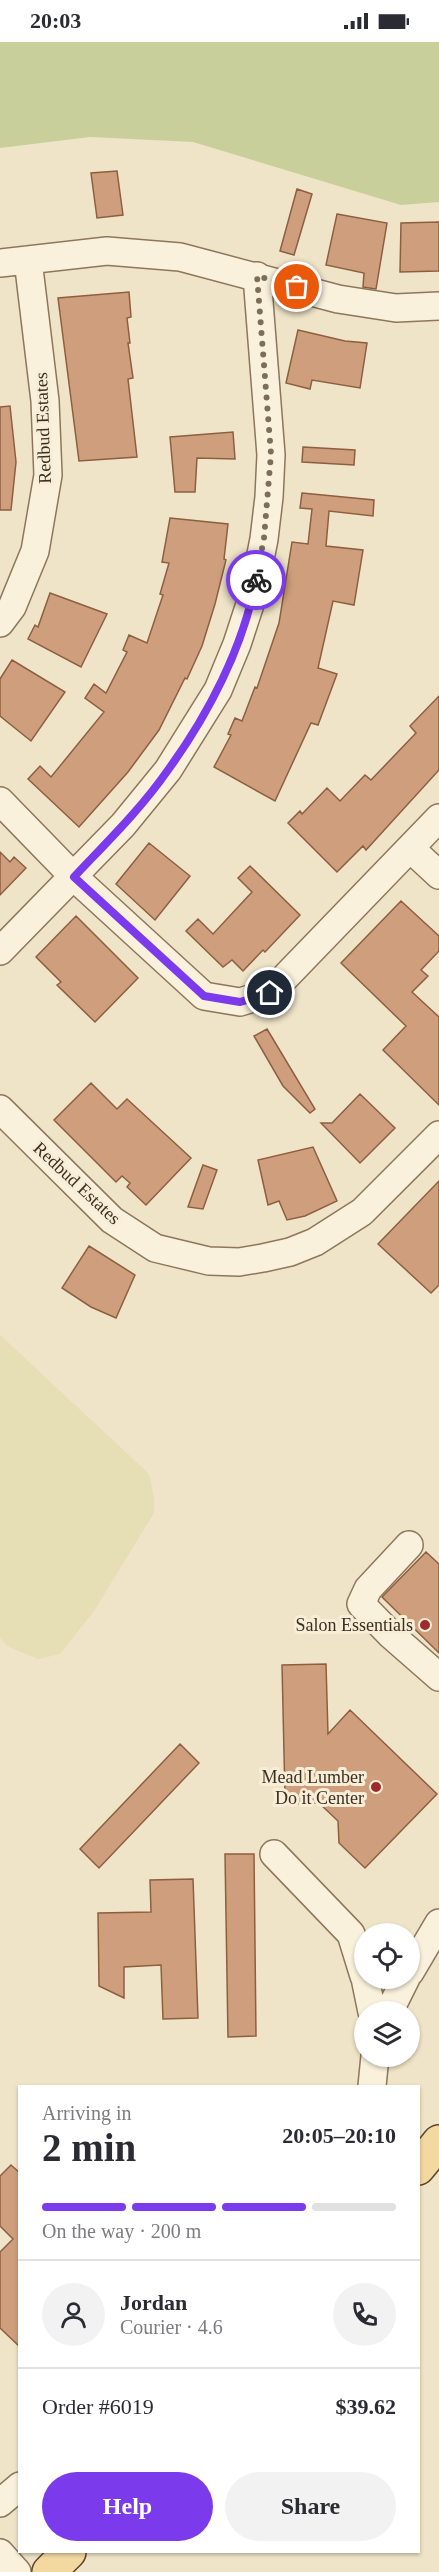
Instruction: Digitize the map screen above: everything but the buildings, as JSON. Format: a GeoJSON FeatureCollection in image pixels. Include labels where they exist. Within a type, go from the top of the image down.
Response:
{"type":"FeatureCollection","features":[{"type":"Feature","properties":{"kind":"main road"},"geometry":{"type":"LineString","coordinates":[[420,2166],[439,2142]]}},
{"type":"Feature","properties":{"kind":"main road"},"geometry":{"type":"LineString","coordinates":[[49,2572],[68,2553]]}},
{"type":"Feature","properties":{"kind":"street"},"geometry":{"type":"LineString","coordinates":[[0,263],[107,251],[180,257],[338,299],[396,308],[439,306]]}},
{"type":"Feature","properties":{"kind":"street","name":"Redbud Estates"},"geometry":{"type":"LineString","coordinates":[[0,623],[12,608],[35,551],[48,475],[45,401],[28,260]]}},
{"type":"Feature","properties":{"kind":"street"},"geometry":{"type":"LineString","coordinates":[[0,951],[123,825],[168,770],[218,690],[253,595],[264,538],[271,454],[257,276]]}},
{"type":"Feature","properties":{"kind":"street"},"geometry":{"type":"LineString","coordinates":[[0,801],[74,877],[204,996],[240,1002],[270,993],[439,818]]}},
{"type":"Feature","properties":{"kind":"street"},"geometry":{"type":"LineString","coordinates":[[410,848],[439,874]]}},
{"type":"Feature","properties":{"kind":"street","name":"Redbud Estates"},"geometry":{"type":"LineString","coordinates":[[0,1109],[112,1220],[155,1248],[209,1261],[239,1262],[263,1258],[291,1252],[315,1242],[362,1212],[439,1135]]}},
{"type":"Feature","properties":{"kind":"street"},"geometry":{"type":"LineString","coordinates":[[409,1545],[368,1589],[361,1604],[391,1635],[439,1677]]}},
{"type":"Feature","properties":{"kind":"street"},"geometry":{"type":"LineString","coordinates":[[274,1854],[351,1934],[354,1943]]}},
{"type":"Feature","properties":{"kind":"street"},"geometry":{"type":"LineString","coordinates":[[420,1955],[439,1923]]}},
{"type":"Feature","properties":{"kind":"street"},"geometry":{"type":"LineString","coordinates":[[372,2085],[374,2067]]}},
{"type":"Feature","properties":{"kind":"street"},"geometry":{"type":"LineString","coordinates":[[0,2503],[18,2488]]}},
{"type":"Feature","properties":{"kind":"street"},"geometry":{"type":"LineString","coordinates":[[0,2553],[18,2572]]}},
{"type":"Feature","properties":{"kind":"shaded area"},"geometry":{"type":"Polygon","coordinates":[[[0,1335],[149,1474],[154,1497],[154,1513],[94,1611],[60,1654],[38,1659],[9,1647],[0,1638],[0,1335]]]}},
{"type":"Feature","properties":{"kind":"green space"},"geometry":{"type":"Polygon","coordinates":[[[0,42],[439,42],[439,202],[401,205],[193,142],[90,137],[0,148],[0,42]]]}},
{"type":"Feature","properties":{"kind":"way so far"},"geometry":{"type":"LineString","coordinates":[[256,580],[269,497],[271,454],[257,276],[297,287]]}},
{"type":"Feature","properties":{"kind":"place","name":"Salon Essentials"},"geometry":{"type":"Point","coordinates":[425,1625]}},
{"type":"Feature","properties":{"kind":"place","name":"Mead Lumber Do it Center"},"geometry":{"type":"Point","coordinates":[376,1787]}},
{"type":"Feature","properties":{"kind":"route"},"geometry":{"type":"LineString","coordinates":[[256,580],[237,644],[218,690],[168,770],[123,825],[74,877],[204,996],[240,1002],[270,993]]}}]}
